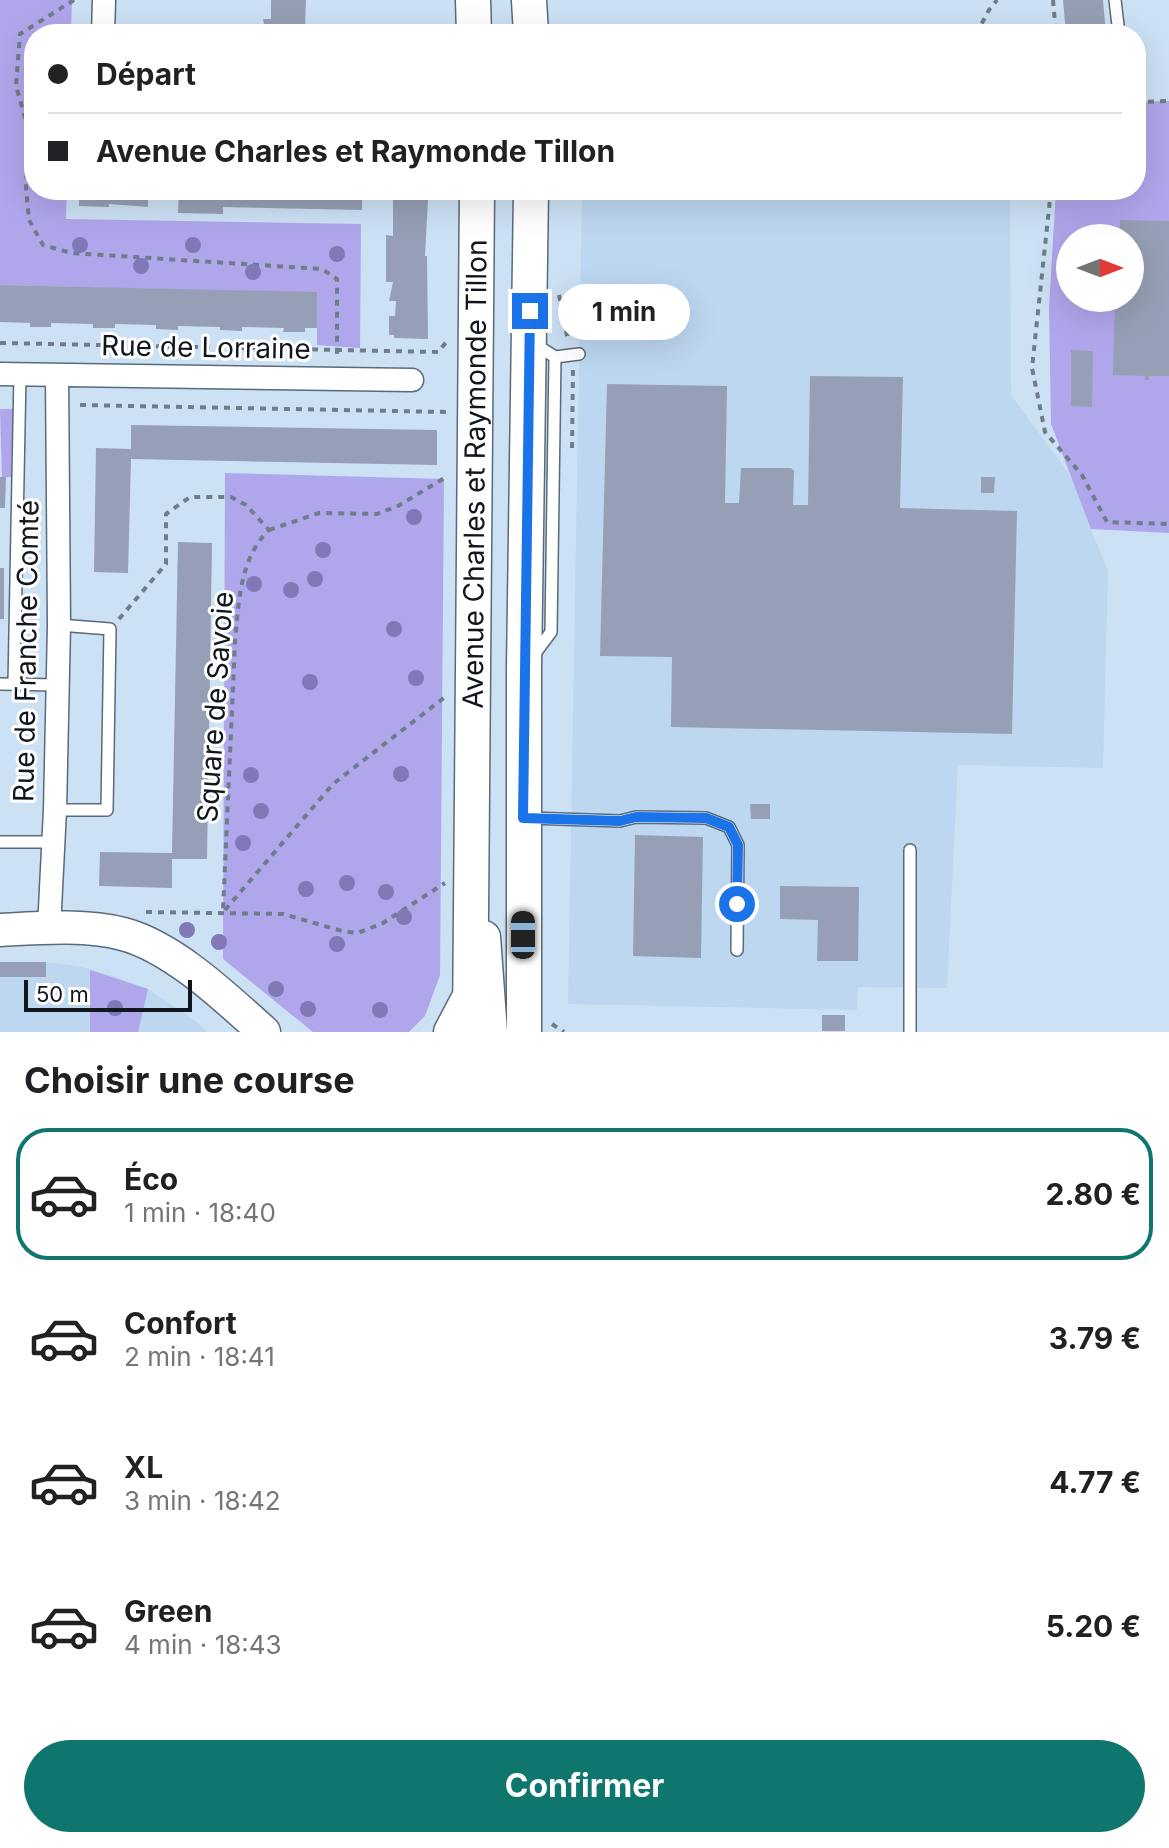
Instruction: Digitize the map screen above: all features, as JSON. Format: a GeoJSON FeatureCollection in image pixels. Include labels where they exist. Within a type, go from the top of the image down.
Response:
{"type":"FeatureCollection","features":[{"type":"Feature","properties":{"kind":"main road"},"geometry":{"type":"LineString","coordinates":[[473,0],[474,24]]}},
{"type":"Feature","properties":{"kind":"main road"},"geometry":{"type":"LineString","coordinates":[[529,0],[530,24]]}},
{"type":"Feature","properties":{"kind":"main road","name":"Avenue Charles et Raymonde Tillon"},"geometry":{"type":"LineString","coordinates":[[470,1032],[477,200]]}},
{"type":"Feature","properties":{"kind":"main road","name":"Avenue Charles et Raymonde Tillon"},"geometry":{"type":"LineString","coordinates":[[518,1030],[524,669],[542,349],[532,200]]}},
{"type":"Feature","properties":{"kind":"street"},"geometry":{"type":"LineString","coordinates":[[103,24],[104,0]]}},
{"type":"Feature","properties":{"kind":"street","name":"Rue de Lorraine"},"geometry":{"type":"LineString","coordinates":[[10,374],[412,380]]}},
{"type":"Feature","properties":{"kind":"street","name":"Rue de Franche Comté"},"geometry":{"type":"LineString","coordinates":[[49,928],[59,625],[57,375]]}},
{"type":"Feature","properties":{"kind":"street","name":"Avenue Charles et Raymonde Tillon"},"geometry":{"type":"LineString","coordinates":[[472,758],[518,1030]]}},
{"type":"Feature","properties":{"kind":"street"},"geometry":{"type":"LineString","coordinates":[[0,930],[49,928],[124,934],[177,961],[207,981],[264,1032]]}},
{"type":"Feature","properties":{"kind":"street"},"geometry":{"type":"LineString","coordinates":[[450,1032],[469,996]]}},
{"type":"Feature","properties":{"kind":"lane"},"geometry":{"type":"LineString","coordinates":[[1115,0],[1118,24]]}},
{"type":"Feature","properties":{"kind":"lane"},"geometry":{"type":"LineString","coordinates":[[542,349],[579,354]]}},
{"type":"Feature","properties":{"kind":"lane"},"geometry":{"type":"LineString","coordinates":[[10,374],[14,684]]}},
{"type":"Feature","properties":{"kind":"lane"},"geometry":{"type":"LineString","coordinates":[[55,810],[107,810],[110,629],[59,625]]}},
{"type":"Feature","properties":{"kind":"lane"},"geometry":{"type":"LineString","coordinates":[[0,684],[57,685]]}},
{"type":"Feature","properties":{"kind":"lane"},"geometry":{"type":"LineString","coordinates":[[523,818],[620,821],[636,817],[706,818],[729,827],[738,845],[737,950]]}},
{"type":"Feature","properties":{"kind":"lane"},"geometry":{"type":"LineString","coordinates":[[0,842],[52,842]]}},
{"type":"Feature","properties":{"kind":"lane"},"geometry":{"type":"LineString","coordinates":[[910,850],[910,1032]]}},
{"type":"Feature","properties":{"kind":"path"},"geometry":{"type":"LineString","coordinates":[[36,24],[74,0]]}},
{"type":"Feature","properties":{"kind":"path"},"geometry":{"type":"LineString","coordinates":[[982,24],[997,0]]}},
{"type":"Feature","properties":{"kind":"path"},"geometry":{"type":"LineString","coordinates":[[1053,0],[1055,24]]}},
{"type":"Feature","properties":{"kind":"path"},"geometry":{"type":"LineString","coordinates":[[24,31],[20,34],[16,86],[24,108]]}},
{"type":"Feature","properties":{"kind":"path"},"geometry":{"type":"LineString","coordinates":[[1146,102],[1169,101]]}},
{"type":"Feature","properties":{"kind":"path"},"geometry":{"type":"LineString","coordinates":[[27,200],[29,220],[43,245],[71,253],[322,269],[337,279],[337,379]]}},
{"type":"Feature","properties":{"kind":"path"},"geometry":{"type":"LineString","coordinates":[[1050,200],[1032,368],[1045,432],[1082,475],[1107,522],[1169,524]]}},
{"type":"Feature","properties":{"kind":"path"},"geometry":{"type":"LineString","coordinates":[[0,343],[438,352],[448,340]]}},
{"type":"Feature","properties":{"kind":"path"},"geometry":{"type":"LineString","coordinates":[[56,402],[96,406],[453,412]]}},
{"type":"Feature","properties":{"kind":"path"},"geometry":{"type":"LineString","coordinates":[[110,629],[166,564],[166,514],[190,497],[231,497],[246,505],[269,530],[319,513],[377,514],[398,506],[453,473]]}},
{"type":"Feature","properties":{"kind":"path","name":"Square de Savoie"},"geometry":{"type":"LineString","coordinates":[[223,911],[239,601],[251,554],[269,530]]}},
{"type":"Feature","properties":{"kind":"path"},"geometry":{"type":"LineString","coordinates":[[223,911],[333,784],[451,693]]}},
{"type":"Feature","properties":{"kind":"path"},"geometry":{"type":"LineString","coordinates":[[105,931],[122,912],[223,911],[283,914],[358,933],[383,923],[450,879]]}},
{"type":"Feature","properties":{"kind":"shaded area"},"geometry":{"type":"Polygon","coordinates":[[[0,0],[72,0],[71,24],[24,24],[24,200],[67,200],[66,219],[361,224],[360,348],[317,345],[317,293],[0,285],[0,0]]]}},
{"type":"Feature","properties":{"kind":"shaded area"},"geometry":{"type":"Polygon","coordinates":[[[1169,101],[1169,533],[1091,529],[1051,424],[1049,307],[1055,200],[1146,200],[1146,102],[1169,101]]]}},
{"type":"Feature","properties":{"kind":"shaded area"},"geometry":{"type":"Polygon","coordinates":[[[582,200],[1010,200],[1011,395],[1077,485],[1087,485],[1091,529],[1108,571],[1103,768],[958,765],[947,988],[858,987],[857,1010],[568,1004],[582,200]]]}},
{"type":"Feature","properties":{"kind":"shaded area"},"geometry":{"type":"Polygon","coordinates":[[[0,409],[13,409],[11,477],[2,477],[0,409]]]}},
{"type":"Feature","properties":{"kind":"shaded area"},"geometry":{"type":"Polygon","coordinates":[[[225,473],[444,479],[440,975],[425,1016],[409,1032],[313,1032],[223,959],[225,473]]]}},
{"type":"Feature","properties":{"kind":"shaded area"},"geometry":{"type":"Polygon","coordinates":[[[0,962],[46,962],[78,966],[114,976],[148,989],[207,1032],[0,1032],[0,962]]]}},
{"type":"Feature","properties":{"kind":"shaded area"},"geometry":{"type":"Polygon","coordinates":[[[90,970],[148,989],[138,1032],[90,1032],[90,970]]]}},
{"type":"Feature","properties":{"kind":"building"},"geometry":{"type":"Polygon","coordinates":[[[271,0],[306,0],[305,24],[264,24],[263,19],[271,19],[271,0]]]}},
{"type":"Feature","properties":{"kind":"building"},"geometry":{"type":"Polygon","coordinates":[[[1063,0],[1103,0],[1105,24],[1065,24],[1063,0]]]}},
{"type":"Feature","properties":{"kind":"building"},"geometry":{"type":"Polygon","coordinates":[[[79,200],[148,200],[148,207],[109,204],[109,207],[79,206],[79,200]]]}},
{"type":"Feature","properties":{"kind":"building"},"geometry":{"type":"Polygon","coordinates":[[[179,200],[362,200],[362,210],[223,207],[223,214],[178,213],[179,200]]]}},
{"type":"Feature","properties":{"kind":"building"},"geometry":{"type":"Polygon","coordinates":[[[393,200],[428,200],[425,256],[428,339],[394,338],[394,335],[389,335],[389,316],[395,316],[396,301],[389,301],[393,282],[386,282],[386,235],[393,236],[393,200]]]}},
{"type":"Feature","properties":{"kind":"building"},"geometry":{"type":"Polygon","coordinates":[[[1120,220],[1169,221],[1169,376],[1149,376],[1149,380],[1145,380],[1145,376],[1113,375],[1115,312],[1144,312],[1144,224],[1120,224],[1120,220]]]}},
{"type":"Feature","properties":{"kind":"building"},"geometry":{"type":"Polygon","coordinates":[[[0,285],[317,292],[317,328],[305,328],[305,332],[283,332],[284,328],[242,327],[242,331],[178,326],[178,330],[156,329],[156,325],[115,324],[115,328],[51,323],[51,327],[30,327],[30,323],[0,322],[0,285]]]}},
{"type":"Feature","properties":{"kind":"building"},"geometry":{"type":"Polygon","coordinates":[[[1071,350],[1093,351],[1092,407],[1071,406],[1071,350]]]}},
{"type":"Feature","properties":{"kind":"building"},"geometry":{"type":"Polygon","coordinates":[[[810,376],[903,377],[900,508],[1017,511],[1012,734],[671,727],[672,657],[600,656],[607,384],[727,386],[725,503],[739,503],[741,468],[791,468],[794,471],[793,505],[808,505],[810,376]]]}},
{"type":"Feature","properties":{"kind":"building"},"geometry":{"type":"Polygon","coordinates":[[[131,425],[437,430],[437,465],[131,459],[128,573],[94,572],[96,448],[131,449],[131,425]]]}},
{"type":"Feature","properties":{"kind":"building"},"geometry":{"type":"Polygon","coordinates":[[[0,477],[6,477],[5,508],[0,508],[0,477]]]}},
{"type":"Feature","properties":{"kind":"building"},"geometry":{"type":"Polygon","coordinates":[[[981,477],[995,477],[994,493],[981,493],[981,477]]]}},
{"type":"Feature","properties":{"kind":"building"},"geometry":{"type":"Polygon","coordinates":[[[178,542],[212,543],[207,859],[172,859],[172,888],[99,886],[100,852],[172,853],[178,542]]]}},
{"type":"Feature","properties":{"kind":"building"},"geometry":{"type":"Polygon","coordinates":[[[0,568],[4,568],[4,619],[0,619],[0,568]]]}},
{"type":"Feature","properties":{"kind":"building"},"geometry":{"type":"Polygon","coordinates":[[[750,804],[770,804],[770,819],[751,819],[750,804]]]}},
{"type":"Feature","properties":{"kind":"building"},"geometry":{"type":"Polygon","coordinates":[[[635,835],[703,837],[701,958],[633,956],[635,835]]]}},
{"type":"Feature","properties":{"kind":"building"},"geometry":{"type":"Polygon","coordinates":[[[780,886],[859,887],[858,961],[817,961],[818,920],[780,919],[780,886]]]}},
{"type":"Feature","properties":{"kind":"building"},"geometry":{"type":"Polygon","coordinates":[[[0,962],[46,962],[46,977],[0,977],[0,962]]]}},
{"type":"Feature","properties":{"kind":"building"},"geometry":{"type":"Polygon","coordinates":[[[822,1015],[845,1015],[845,1031],[822,1031],[822,1015]]]}},
{"type":"Feature","properties":{"kind":"route"},"geometry":{"type":"LineString","coordinates":[[530,311],[523,818],[620,821],[636,817],[706,818],[729,827],[738,845],[737,904]]}}]}
